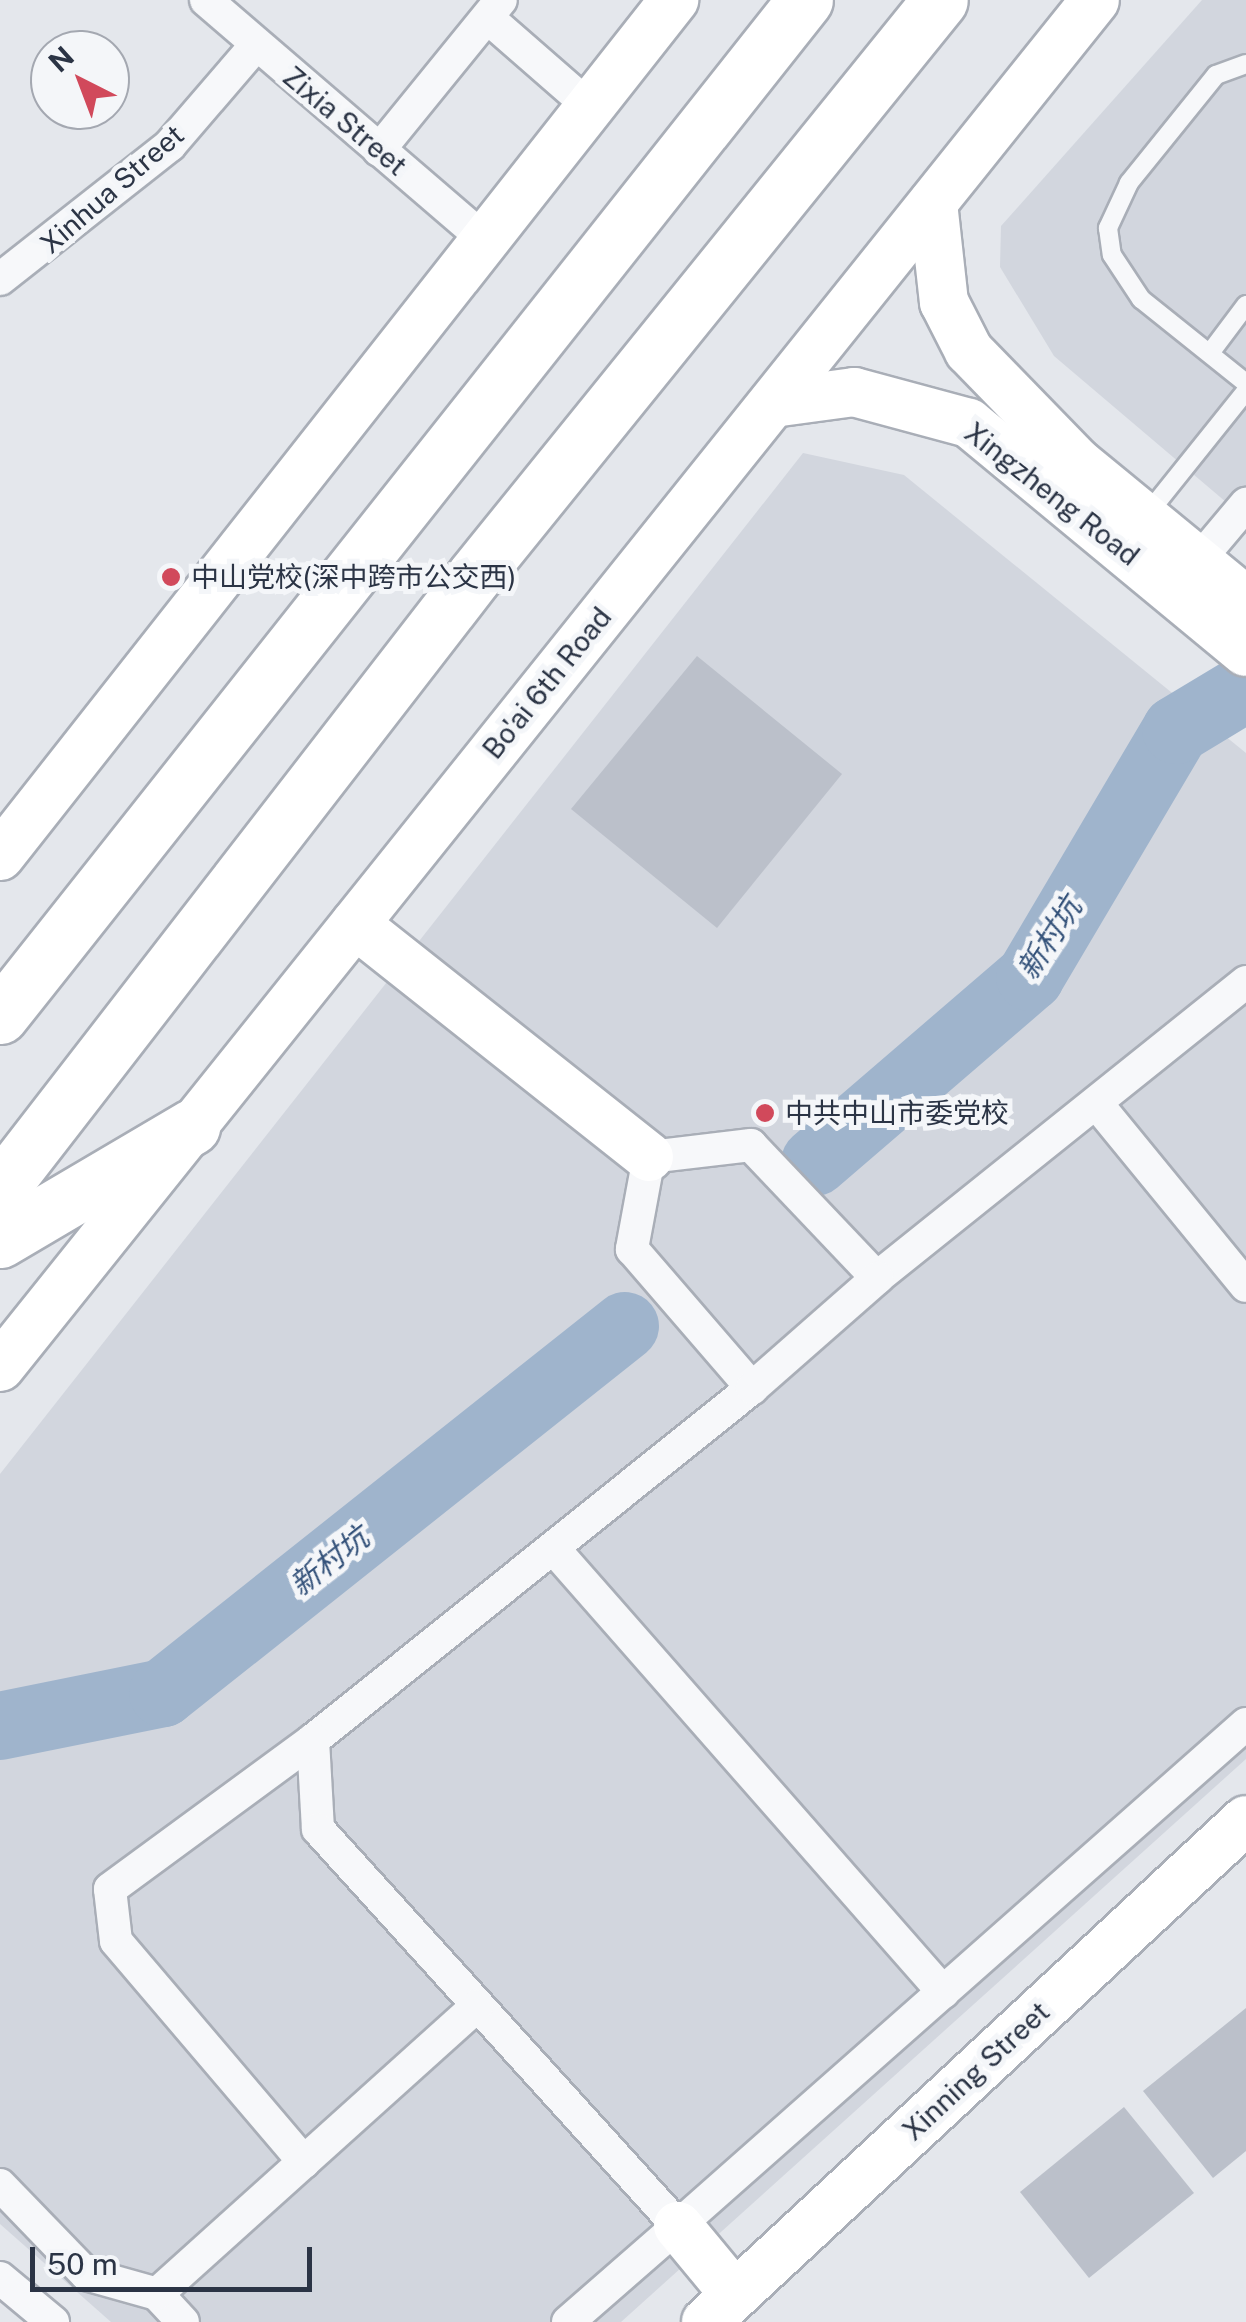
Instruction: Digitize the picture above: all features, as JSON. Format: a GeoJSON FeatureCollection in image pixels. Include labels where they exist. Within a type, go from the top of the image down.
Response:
{"type":"FeatureCollection","features":[{"type":"Feature","properties":{"kind":"highway"},"geometry":{"type":"LineString","coordinates":[[0,1016],[805,0]]}},
{"type":"Feature","properties":{"kind":"highway"},"geometry":{"type":"LineString","coordinates":[[0,1189],[476,574],[940,0]]}},
{"type":"Feature","properties":{"kind":"highway"},"geometry":{"type":"LineString","coordinates":[[0,1240],[192,1127]]}},
{"type":"Feature","properties":{"kind":"street","name":"Zixia Street"},"geometry":{"type":"LineString","coordinates":[[206,0],[485,240]]}},
{"type":"Feature","properties":{"kind":"street"},"geometry":{"type":"LineString","coordinates":[[0,856],[674,0]]}},
{"type":"Feature","properties":{"kind":"street","name":"Bo'ai 6th Road"},"geometry":{"type":"LineString","coordinates":[[0,1367],[1095,0]]}},
{"type":"Feature","properties":{"kind":"street"},"geometry":{"type":"LineString","coordinates":[[379,150],[494,9],[590,107]]}},
{"type":"Feature","properties":{"kind":"street","name":"Xinhua Street"},"geometry":{"type":"LineString","coordinates":[[0,279],[170,145],[256,45]]}},
{"type":"Feature","properties":{"kind":"street","name":"Xingzheng Road"},"geometry":{"type":"LineString","coordinates":[[932,204],[944,302],[969,351],[1145,517],[1180,572],[1246,652]]}},
{"type":"Feature","properties":{"kind":"street","name":"Xingzheng Road"},"geometry":{"type":"LineString","coordinates":[[773,403],[854,392],[969,422],[1180,572],[1246,602]]}},
{"type":"Feature","properties":{"kind":"street"},"geometry":{"type":"LineString","coordinates":[[1180,572],[1246,504]]}},
{"type":"Feature","properties":{"kind":"street"},"geometry":{"type":"LineString","coordinates":[[354,924],[648,1157],[751,1144],[876,1278]]}},
{"type":"Feature","properties":{"kind":"street"},"geometry":{"type":"LineString","coordinates":[[304,2162],[116,1941],[110,1888],[313,1740],[554,1549],[752,1388],[876,1278],[1246,982]]}},
{"type":"Feature","properties":{"kind":"street"},"geometry":{"type":"LineString","coordinates":[[1097,1104],[1246,1286]]}},
{"type":"Feature","properties":{"kind":"street"},"geometry":{"type":"LineString","coordinates":[[648,1157],[632,1249],[752,1388]]}},
{"type":"Feature","properties":{"kind":"street"},"geometry":{"type":"LineString","coordinates":[[554,1549],[943,1992]]}},
{"type":"Feature","properties":{"kind":"street"},"geometry":{"type":"LineString","coordinates":[[568,2322],[1246,1724]]}},
{"type":"Feature","properties":{"kind":"street"},"geometry":{"type":"LineString","coordinates":[[313,1740],[318,1829],[678,2226],[730,2313],[1246,1864]]}},
{"type":"Feature","properties":{"kind":"street","name":"Xinning Street"},"geometry":{"type":"LineString","coordinates":[[730,2313],[1246,1820]]}},
{"type":"Feature","properties":{"kind":"street"},"geometry":{"type":"LineString","coordinates":[[157,2294],[477,2006]]}},
{"type":"Feature","properties":{"kind":"street"},"geometry":{"type":"LineString","coordinates":[[0,2185],[86,2274],[157,2294],[184,2322]]}},
{"type":"Feature","properties":{"kind":"street"},"geometry":{"type":"LineString","coordinates":[[0,2278],[53,2322]]}},
{"type":"Feature","properties":{"kind":"street"},"geometry":{"type":"LineString","coordinates":[[0,2299],[27,2322]]}},
{"type":"Feature","properties":{"kind":"lane"},"geometry":{"type":"LineString","coordinates":[[1246,64],[1216,75],[1129,183],[1108,228],[1126,280],[1246,383]]}},
{"type":"Feature","properties":{"kind":"lane"},"geometry":{"type":"LineString","coordinates":[[1210,352],[1246,305]]}},
{"type":"Feature","properties":{"kind":"lane"},"geometry":{"type":"LineString","coordinates":[[1145,517],[1246,391]]}},
{"type":"Feature","properties":{"kind":"shaded area"},"geometry":{"type":"Polygon","coordinates":[[[1202,0],[1246,0],[1246,519],[1054,356],[1000,267],[1001,226],[1202,0]]]}},
{"type":"Feature","properties":{"kind":"shaded area","name":"中共中山市委党校"},"geometry":{"type":"Polygon","coordinates":[[[803,453],[904,475],[1246,753],[1246,1759],[621,2322],[111,2322],[0,2224],[0,1474],[803,453]]]}},
{"type":"Feature","properties":{"kind":"building"},"geometry":{"type":"Polygon","coordinates":[[[697,656],[842,774],[717,928],[571,809],[697,656]]]}},
{"type":"Feature","properties":{"kind":"building"},"geometry":{"type":"Polygon","coordinates":[[[1246,2008],[1246,2151],[1213,2178],[1143,2091],[1246,2008]]]}},
{"type":"Feature","properties":{"kind":"building"},"geometry":{"type":"Polygon","coordinates":[[[1124,2107],[1194,2193],[1089,2278],[1020,2192],[1124,2107]]]}},
{"type":"Feature","properties":{"kind":"waterway","name":"新村坑"},"geometry":{"type":"LineString","coordinates":[[815,1162],[1030,977],[1176,730],[1246,688]]}},
{"type":"Feature","properties":{"kind":"waterway","name":"新村坑"},"geometry":{"type":"LineString","coordinates":[[0,1726],[163,1693],[625,1326]]}},
{"type":"Feature","properties":{"kind":"place","name":"中山党校(深中跨市公交西)"},"geometry":{"type":"Point","coordinates":[171,577]}},
{"type":"Feature","properties":{"kind":"place","name":"中共中山市委党校"},"geometry":{"type":"Point","coordinates":[765,1113]}}]}
